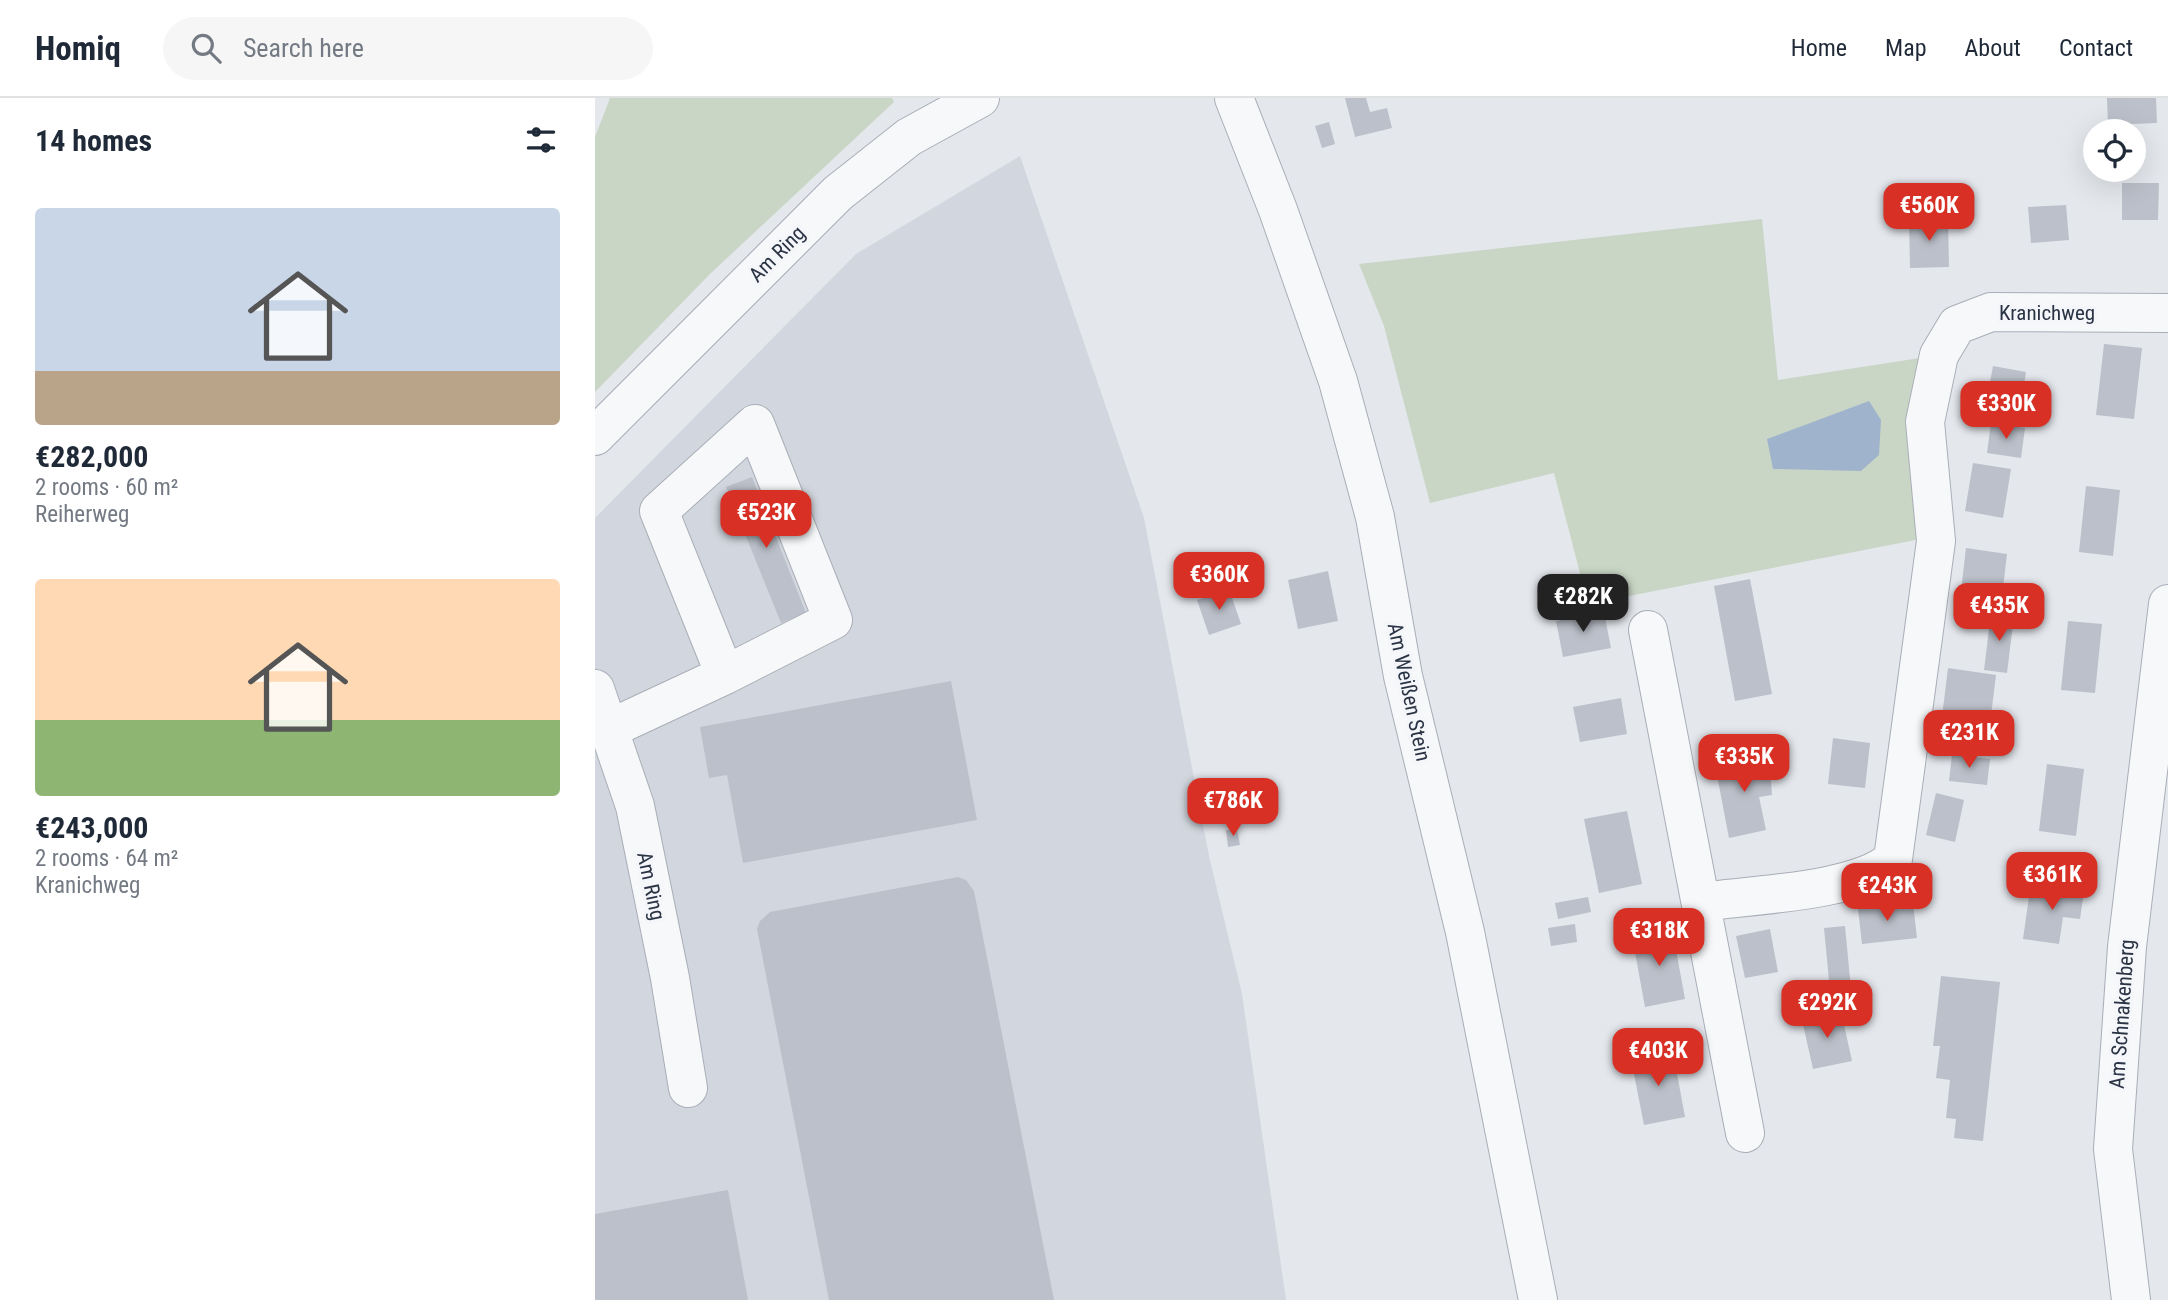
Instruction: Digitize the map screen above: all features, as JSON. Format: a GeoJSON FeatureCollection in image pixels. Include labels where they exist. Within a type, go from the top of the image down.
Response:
{"type":"FeatureCollection","features":[{"type":"Feature","properties":{"kind":"street","name":"Am Ring"},"geometry":{"type":"LineString","coordinates":[[595,436],[838,193],[909,137],[980,98]]}},
{"type":"Feature","properties":{"kind":"street","name":"Am Weißen Stein"},"geometry":{"type":"LineString","coordinates":[[1234,98],[1278,210],[1338,381],[1375,517],[1403,676],[1465,932],[1538,1300]]}},
{"type":"Feature","properties":{"kind":"street","name":"Kranichweg"},"geometry":{"type":"LineString","coordinates":[[1702,902],[1856,881],[1885,867],[1893,859],[1936,536],[1925,422],[1939,355],[1957,325],[1991,312],[2168,313]]}},
{"type":"Feature","properties":{"kind":"street"},"geometry":{"type":"LineString","coordinates":[[609,729],[725,675],[833,620],[755,424],[659,511],[725,675]]}},
{"type":"Feature","properties":{"kind":"street","name":"Am Schnakenberg"},"geometry":{"type":"LineString","coordinates":[[2131,1300],[2113,1149],[2127,947],[2168,604]]}},
{"type":"Feature","properties":{"kind":"street"},"geometry":{"type":"LineString","coordinates":[[1648,630],[1745,1133]]}},
{"type":"Feature","properties":{"kind":"street","name":"Am Ring"},"geometry":{"type":"LineString","coordinates":[[595,689],[635,806],[670,978],[688,1088]]}},
{"type":"Feature","properties":{"kind":"shaded area"},"geometry":{"type":"Polygon","coordinates":[[[1020,156],[1144,518],[1209,856],[1242,994],[1286,1300],[595,1300],[595,518],[856,254],[1020,156]]]}},
{"type":"Feature","properties":{"kind":"green space"},"geometry":{"type":"Polygon","coordinates":[[[610,98],[892,98],[894,102],[710,274],[595,392],[595,137],[610,98]]]}},
{"type":"Feature","properties":{"kind":"green space"},"geometry":{"type":"Polygon","coordinates":[[[1762,219],[1778,380],[1939,355],[1936,536],[1588,604],[1554,473],[1430,503],[1384,326],[1359,264],[1762,219]]]}},
{"type":"Feature","properties":{"kind":"water"},"geometry":{"type":"Polygon","coordinates":[[[1869,401],[1881,420],[1879,455],[1861,471],[1773,469],[1767,439],[1869,401]]]}},
{"type":"Feature","properties":{"kind":"building"},"geometry":{"type":"Polygon","coordinates":[[[1345,98],[1366,98],[1370,112],[1387,108],[1392,128],[1355,137],[1345,98]]]}},
{"type":"Feature","properties":{"kind":"building"},"geometry":{"type":"Polygon","coordinates":[[[2107,98],[2156,98],[2157,123],[2146,123],[2146,119],[2108,119],[2107,98]]]}},
{"type":"Feature","properties":{"kind":"building"},"geometry":{"type":"Polygon","coordinates":[[[1329,122],[1335,144],[1322,148],[1315,126],[1329,122]]]}},
{"type":"Feature","properties":{"kind":"building"},"geometry":{"type":"Polygon","coordinates":[[[2122,183],[2159,183],[2158,220],[2122,220],[2122,183]]]}},
{"type":"Feature","properties":{"kind":"building"},"geometry":{"type":"Polygon","coordinates":[[[2066,205],[2069,240],[2031,243],[2028,207],[2066,205]]]}},
{"type":"Feature","properties":{"kind":"building"},"geometry":{"type":"Polygon","coordinates":[[[1948,218],[1949,267],[1910,268],[1909,219],[1948,218]]]}},
{"type":"Feature","properties":{"kind":"building"},"geometry":{"type":"Polygon","coordinates":[[[2104,344],[2142,348],[2134,419],[2096,415],[2104,344]]]}},
{"type":"Feature","properties":{"kind":"building"},"geometry":{"type":"Polygon","coordinates":[[[1993,366],[2026,372],[2020,410],[1986,404],[1993,366]]]}},
{"type":"Feature","properties":{"kind":"building"},"geometry":{"type":"Polygon","coordinates":[[[1991,423],[2025,428],[2021,458],[1987,453],[1991,423]]]}},
{"type":"Feature","properties":{"kind":"building"},"geometry":{"type":"Polygon","coordinates":[[[1973,463],[2011,469],[2003,518],[1965,511],[1973,463]]]}},
{"type":"Feature","properties":{"kind":"building"},"geometry":{"type":"Polygon","coordinates":[[[752,477],[806,613],[781,623],[726,487],[752,477]]]}},
{"type":"Feature","properties":{"kind":"building"},"geometry":{"type":"Polygon","coordinates":[[[2086,486],[2120,490],[2113,556],[2079,552],[2086,486]]]}},
{"type":"Feature","properties":{"kind":"building"},"geometry":{"type":"Polygon","coordinates":[[[1966,548],[2007,554],[2002,596],[1961,591],[1966,548]]]}},
{"type":"Feature","properties":{"kind":"building"},"geometry":{"type":"Polygon","coordinates":[[[1328,571],[1338,621],[1298,629],[1288,580],[1328,571]]]}},
{"type":"Feature","properties":{"kind":"building"},"geometry":{"type":"Polygon","coordinates":[[[1750,579],[1772,694],[1735,701],[1714,586],[1750,579]]]}},
{"type":"Feature","properties":{"kind":"building"},"geometry":{"type":"Polygon","coordinates":[[[1229,589],[1241,624],[1209,635],[1197,600],[1229,589]]]}},
{"type":"Feature","properties":{"kind":"building"},"geometry":{"type":"Polygon","coordinates":[[[1604,612],[1611,648],[1563,657],[1556,621],[1604,612]]]}},
{"type":"Feature","properties":{"kind":"building"},"geometry":{"type":"Polygon","coordinates":[[[1991,613],[2014,616],[2007,673],[1984,670],[1991,613]]]}},
{"type":"Feature","properties":{"kind":"building"},"geometry":{"type":"Polygon","coordinates":[[[2068,621],[2102,624],[2095,693],[2061,690],[2068,621]]]}},
{"type":"Feature","properties":{"kind":"building"},"geometry":{"type":"Polygon","coordinates":[[[1948,668],[1996,675],[1989,731],[1941,725],[1948,668]]]}},
{"type":"Feature","properties":{"kind":"building"},"geometry":{"type":"Polygon","coordinates":[[[951,681],[977,820],[743,863],[727,775],[709,778],[700,727],[951,681]]]}},
{"type":"Feature","properties":{"kind":"building"},"geometry":{"type":"Polygon","coordinates":[[[1621,698],[1627,734],[1580,742],[1573,707],[1621,698]]]}},
{"type":"Feature","properties":{"kind":"building"},"geometry":{"type":"Polygon","coordinates":[[[1833,738],[1870,743],[1865,788],[1828,784],[1833,738]]]}},
{"type":"Feature","properties":{"kind":"building"},"geometry":{"type":"Polygon","coordinates":[[[1769,754],[1772,795],[1759,797],[1766,830],[1729,838],[1715,765],[1769,754]]]}},
{"type":"Feature","properties":{"kind":"building"},"geometry":{"type":"Polygon","coordinates":[[[1952,755],[1990,759],[1987,785],[1949,781],[1952,755]]]}},
{"type":"Feature","properties":{"kind":"building"},"geometry":{"type":"Polygon","coordinates":[[[2047,764],[2084,769],[2076,836],[2039,831],[2047,764]]]}},
{"type":"Feature","properties":{"kind":"building"},"geometry":{"type":"Polygon","coordinates":[[[1936,793],[1964,800],[1955,842],[1926,835],[1936,793]]]}},
{"type":"Feature","properties":{"kind":"building"},"geometry":{"type":"Polygon","coordinates":[[[1627,811],[1642,884],[1599,893],[1584,819],[1627,811]]]}},
{"type":"Feature","properties":{"kind":"building"},"geometry":{"type":"Polygon","coordinates":[[[1237,829],[1240,845],[1228,847],[1226,830],[1237,829]]]}},
{"type":"Feature","properties":{"kind":"building"},"geometry":{"type":"Polygon","coordinates":[[[958,877],[966,880],[974,891],[1054,1300],[829,1300],[757,929],[760,921],[770,912],[958,877]]]}},
{"type":"Feature","properties":{"kind":"building"},"geometry":{"type":"Polygon","coordinates":[[[2059,881],[2085,884],[2080,919],[2063,917],[2059,944],[2023,939],[2030,889],[2058,893],[2059,881]]]}},
{"type":"Feature","properties":{"kind":"building"},"geometry":{"type":"Polygon","coordinates":[[[1588,897],[1591,912],[1558,919],[1555,903],[1588,897]]]}},
{"type":"Feature","properties":{"kind":"building"},"geometry":{"type":"Polygon","coordinates":[[[1913,903],[1917,938],[1862,944],[1858,909],[1913,903]]]}},
{"type":"Feature","properties":{"kind":"building"},"geometry":{"type":"Polygon","coordinates":[[[1575,924],[1577,942],[1551,946],[1548,928],[1575,924]]]}},
{"type":"Feature","properties":{"kind":"building"},"geometry":{"type":"Polygon","coordinates":[[[1845,926],[1851,989],[1830,991],[1824,928],[1845,926]]]}},
{"type":"Feature","properties":{"kind":"building"},"geometry":{"type":"Polygon","coordinates":[[[1672,928],[1685,999],[1645,1007],[1632,936],[1672,928]]]}},
{"type":"Feature","properties":{"kind":"building"},"geometry":{"type":"Polygon","coordinates":[[[1770,929],[1778,972],[1745,978],[1736,936],[1770,929]]]}},
{"type":"Feature","properties":{"kind":"building"},"geometry":{"type":"Polygon","coordinates":[[[1941,976],[2000,982],[1983,1141],[1954,1138],[1956,1119],[1946,1118],[1950,1080],[1936,1078],[1940,1046],[1933,1046],[1941,976]]]}},
{"type":"Feature","properties":{"kind":"building"},"geometry":{"type":"Polygon","coordinates":[[[1841,1011],[1852,1061],[1813,1069],[1802,1020],[1841,1011]]]}},
{"type":"Feature","properties":{"kind":"building"},"geometry":{"type":"Polygon","coordinates":[[[1673,1052],[1685,1117],[1644,1125],[1631,1059],[1673,1052]]]}},
{"type":"Feature","properties":{"kind":"building"},"geometry":{"type":"Polygon","coordinates":[[[728,1190],[748,1300],[595,1300],[595,1214],[728,1190]]]}}]}
